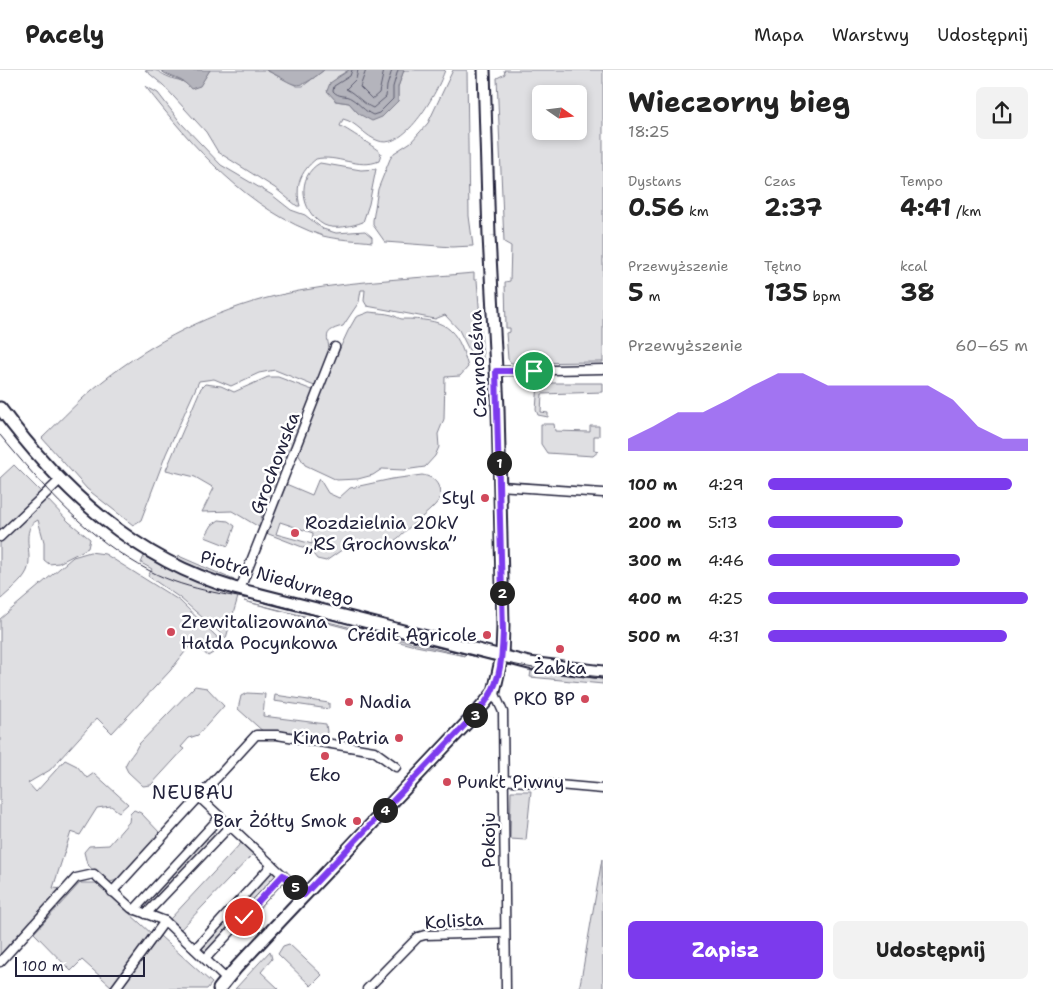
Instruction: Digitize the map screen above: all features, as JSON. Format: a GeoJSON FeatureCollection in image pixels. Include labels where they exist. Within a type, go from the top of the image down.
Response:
{"type":"FeatureCollection","features":[{"type":"Feature","properties":{"kind":"street","name":"Czarnoleśna"},"geometry":{"type":"LineString","coordinates":[[484,70],[500,486],[502,656],[494,692]]}},
{"type":"Feature","properties":{"kind":"street","name":"Grochowska"},"geometry":{"type":"LineString","coordinates":[[240,589],[335,347]]}},
{"type":"Feature","properties":{"kind":"street"},"geometry":{"type":"LineString","coordinates":[[496,371],[603,369]]}},
{"type":"Feature","properties":{"kind":"street","name":"Piotra Niedurnego"},"geometry":{"type":"LineString","coordinates":[[0,408],[43,462],[81,502],[116,530],[148,550],[198,576],[240,589],[534,664],[603,672]]}},
{"type":"Feature","properties":{"kind":"street"},"geometry":{"type":"LineString","coordinates":[[0,537],[60,480]]}},
{"type":"Feature","properties":{"kind":"street"},"geometry":{"type":"LineString","coordinates":[[500,486],[603,493]]}},
{"type":"Feature","properties":{"kind":"street"},"geometry":{"type":"LineString","coordinates":[[219,989],[226,979],[494,692]]}},
{"type":"Feature","properties":{"kind":"street","name":"Pokoju"},"geometry":{"type":"LineString","coordinates":[[494,692],[503,712],[506,989]]}},
{"type":"Feature","properties":{"kind":"street"},"geometry":{"type":"LineString","coordinates":[[112,892],[256,735],[262,733],[374,751],[396,766]]}},
{"type":"Feature","properties":{"kind":"street"},"geometry":{"type":"LineString","coordinates":[[504,780],[603,789]]}},
{"type":"Feature","properties":{"kind":"street"},"geometry":{"type":"LineString","coordinates":[[199,797],[304,895]]}},
{"type":"Feature","properties":{"kind":"street"},"geometry":{"type":"LineString","coordinates":[[134,910],[220,817]]}},
{"type":"Feature","properties":{"kind":"street"},"geometry":{"type":"LineString","coordinates":[[146,914],[230,826]]}},
{"type":"Feature","properties":{"kind":"street"},"geometry":{"type":"LineString","coordinates":[[195,949],[272,865]]}},
{"type":"Feature","properties":{"kind":"street"},"geometry":{"type":"LineString","coordinates":[[0,962],[76,878],[94,874],[134,910],[165,921],[226,979]]}},
{"type":"Feature","properties":{"kind":"street"},"geometry":{"type":"LineString","coordinates":[[205,959],[283,875]]}},
{"type":"Feature","properties":{"kind":"street"},"geometry":{"type":"LineString","coordinates":[[115,989],[165,921]]}},
{"type":"Feature","properties":{"kind":"street","name":"Kolista"},"geometry":{"type":"LineString","coordinates":[[367,989],[418,937],[425,935],[504,933]]}},
{"type":"Feature","properties":{"kind":"shaded area"},"geometry":{"type":"Polygon","coordinates":[[[145,70],[157,71],[188,85],[203,80],[210,70],[266,70],[297,86],[303,86],[324,70],[349,70],[337,77],[335,101],[349,103],[359,114],[398,101],[398,87],[404,70],[445,70],[428,104],[410,128],[400,137],[389,141],[379,141],[369,136],[353,123],[343,119],[340,126],[379,151],[381,153],[379,161],[364,164],[332,158],[316,159],[306,169],[300,180],[298,192],[300,206],[297,206],[275,188],[218,152],[206,132],[163,85],[145,70]]]}},
{"type":"Feature","properties":{"kind":"shaded area"},"geometry":{"type":"Polygon","coordinates":[[[453,70],[467,70],[469,216],[473,246],[452,247],[385,242],[373,225],[378,189],[394,153],[411,142],[428,123],[453,70]]]}},
{"type":"Feature","properties":{"kind":"shaded area"},"geometry":{"type":"Polygon","coordinates":[[[504,70],[603,70],[603,362],[511,363],[508,359],[506,333],[510,332],[510,328],[506,328],[505,282],[510,281],[511,246],[504,242],[497,78],[505,74],[504,70]]]}},
{"type":"Feature","properties":{"kind":"shaded area"},"geometry":{"type":"Polygon","coordinates":[[[145,86],[158,93],[181,123],[221,165],[272,195],[291,210],[305,215],[323,229],[336,233],[365,231],[372,237],[372,242],[323,236],[296,225],[270,211],[246,194],[203,154],[145,86]]]}},
{"type":"Feature","properties":{"kind":"shaded area"},"geometry":{"type":"Polygon","coordinates":[[[320,163],[361,170],[376,169],[369,204],[363,222],[343,227],[333,227],[324,225],[310,212],[304,194],[304,185],[312,169],[320,163]]]}},
{"type":"Feature","properties":{"kind":"shaded area"},"geometry":{"type":"Polygon","coordinates":[[[474,273],[474,280],[477,280],[484,369],[477,366],[459,330],[445,315],[435,319],[367,306],[364,301],[365,290],[361,290],[359,302],[343,326],[335,328],[328,334],[329,360],[317,387],[275,370],[259,373],[231,386],[214,379],[199,381],[166,454],[141,520],[133,525],[87,489],[42,438],[87,394],[142,353],[206,319],[229,310],[275,296],[324,287],[474,273]]]}},
{"type":"Feature","properties":{"kind":"shaded area"},"geometry":{"type":"Polygon","coordinates":[[[369,312],[389,314],[401,319],[428,321],[447,327],[459,342],[468,367],[460,376],[445,377],[444,419],[438,434],[439,447],[435,456],[425,467],[404,470],[382,469],[373,475],[358,479],[337,480],[305,465],[298,454],[327,376],[348,331],[356,317],[369,312]]]}},
{"type":"Feature","properties":{"kind":"shaded area"},"geometry":{"type":"Polygon","coordinates":[[[268,377],[278,377],[315,391],[268,511],[263,512],[262,523],[259,527],[232,511],[202,512],[214,488],[195,477],[166,470],[201,388],[205,384],[221,386],[234,392],[268,377]]]}},
{"type":"Feature","properties":{"kind":"shaded area"},"geometry":{"type":"Polygon","coordinates":[[[538,383],[603,383],[603,392],[542,394],[541,412],[548,413],[548,417],[538,415],[536,410],[538,383]]]}},
{"type":"Feature","properties":{"kind":"shaded area"},"geometry":{"type":"Polygon","coordinates":[[[541,424],[554,424],[555,431],[590,432],[590,426],[599,426],[599,436],[594,436],[594,450],[599,451],[593,456],[547,453],[541,444],[541,424]]]}},
{"type":"Feature","properties":{"kind":"shaded area"},"geometry":{"type":"Polygon","coordinates":[[[14,465],[42,493],[0,533],[0,478],[14,465]]]}},
{"type":"Feature","properties":{"kind":"shaded area"},"geometry":{"type":"Polygon","coordinates":[[[427,476],[437,483],[440,495],[439,500],[432,508],[392,542],[346,547],[326,561],[317,559],[310,550],[266,533],[286,484],[312,495],[319,478],[328,493],[339,498],[350,488],[392,479],[427,476]],[[280,522],[276,534],[312,544],[313,533],[280,522]]]}},
{"type":"Feature","properties":{"kind":"shaded area"},"geometry":{"type":"Polygon","coordinates":[[[45,497],[69,522],[90,539],[88,548],[59,563],[49,564],[44,560],[44,542],[38,520],[29,529],[29,564],[27,571],[18,583],[0,600],[0,543],[45,497]]]}},
{"type":"Feature","properties":{"kind":"shaded area"},"geometry":{"type":"Polygon","coordinates":[[[219,520],[228,521],[235,526],[228,546],[205,537],[212,525],[219,520]]]}},
{"type":"Feature","properties":{"kind":"shaded area"},"geometry":{"type":"Polygon","coordinates":[[[90,552],[105,554],[180,601],[217,637],[213,653],[208,656],[192,643],[170,671],[112,733],[97,718],[50,770],[28,783],[36,792],[65,760],[77,766],[87,778],[94,773],[128,804],[119,812],[111,806],[97,808],[80,835],[71,832],[53,888],[64,889],[0,956],[0,619],[73,557],[90,552]]]}},
{"type":"Feature","properties":{"kind":"shaded area"},"geometry":{"type":"Polygon","coordinates":[[[179,555],[234,580],[229,581],[184,562],[178,559],[179,555]]]}},
{"type":"Feature","properties":{"kind":"shaded area"},"geometry":{"type":"Polygon","coordinates":[[[144,556],[174,572],[238,597],[226,638],[180,598],[148,576],[152,569],[141,563],[144,556]]]}},
{"type":"Feature","properties":{"kind":"shaded area"},"geometry":{"type":"Polygon","coordinates":[[[244,601],[465,656],[411,645],[244,601]]]}},
{"type":"Feature","properties":{"kind":"shaded area"},"geometry":{"type":"Polygon","coordinates":[[[531,671],[603,679],[603,684],[530,677],[531,671]]]}},
{"type":"Feature","properties":{"kind":"shaded area"},"geometry":{"type":"Polygon","coordinates":[[[195,686],[207,688],[224,706],[198,735],[189,738],[181,747],[184,749],[151,785],[143,786],[128,772],[125,766],[126,763],[138,745],[195,686]]]}},
{"type":"Feature","properties":{"kind":"shaded area"},"geometry":{"type":"Polygon","coordinates":[[[247,693],[265,694],[263,716],[326,724],[327,732],[322,742],[266,734],[238,709],[241,696],[247,693]]]}},
{"type":"Feature","properties":{"kind":"shaded area"},"geometry":{"type":"Polygon","coordinates":[[[275,695],[329,703],[329,709],[274,701],[275,695]]]}},
{"type":"Feature","properties":{"kind":"shaded area"},"geometry":{"type":"Polygon","coordinates":[[[511,791],[531,791],[526,840],[510,839],[511,791]]]}},
{"type":"Feature","properties":{"kind":"shaded area"},"geometry":{"type":"Polygon","coordinates":[[[134,810],[141,813],[161,834],[117,880],[107,883],[87,864],[84,852],[89,846],[109,845],[129,822],[130,814],[134,810]]]}},
{"type":"Feature","properties":{"kind":"shaded area"},"geometry":{"type":"Polygon","coordinates":[[[210,828],[217,834],[146,914],[134,910],[210,828]]]}},
{"type":"Feature","properties":{"kind":"shaded area"},"geometry":{"type":"Polygon","coordinates":[[[241,843],[253,854],[181,929],[170,919],[241,843]]]}},
{"type":"Feature","properties":{"kind":"shaded area"},"geometry":{"type":"Polygon","coordinates":[[[602,859],[603,989],[579,989],[582,974],[602,859]]]}},
{"type":"Feature","properties":{"kind":"shaded area"},"geometry":{"type":"Polygon","coordinates":[[[270,871],[277,876],[206,952],[200,946],[270,871]]]}},
{"type":"Feature","properties":{"kind":"shaded area"},"geometry":{"type":"Polygon","coordinates":[[[80,883],[96,883],[152,934],[112,987],[82,960],[71,971],[34,933],[80,883]]]}},
{"type":"Feature","properties":{"kind":"shaded area"},"geometry":{"type":"Polygon","coordinates":[[[160,936],[212,983],[207,989],[120,989],[160,936]]]}},
{"type":"Feature","properties":{"kind":"shaded area"},"geometry":{"type":"Polygon","coordinates":[[[289,944],[322,975],[311,986],[278,954],[283,946],[289,944]]]}},
{"type":"Feature","properties":{"kind":"shaded area"},"geometry":{"type":"Polygon","coordinates":[[[270,951],[272,959],[261,972],[279,989],[235,989],[270,951]]]}},
{"type":"Feature","properties":{"kind":"water"},"geometry":{"type":"Polygon","coordinates":[[[160,70],[210,70],[200,86],[191,89],[184,82],[160,70]]]}},
{"type":"Feature","properties":{"kind":"water"},"geometry":{"type":"Polygon","coordinates":[[[266,70],[324,70],[307,82],[296,85],[266,70]]]}},
{"type":"Feature","properties":{"kind":"water"},"geometry":{"type":"Polygon","coordinates":[[[349,70],[404,70],[398,87],[398,101],[382,117],[372,121],[359,114],[349,103],[336,101],[327,91],[330,83],[349,70]]]}},
{"type":"Feature","properties":{"kind":"tram line"},"geometry":{"type":"LineString","coordinates":[[0,435],[50,493],[87,528],[128,558],[165,578],[181,584],[278,605],[439,648],[521,666],[603,677]]}},
{"type":"Feature","properties":{"kind":"place","name":"Styl"},"geometry":{"type":"Point","coordinates":[485,498]}},
{"type":"Feature","properties":{"kind":"place","name":"Rozdzielnia 20kV „RS Grochowska”"},"geometry":{"type":"Point","coordinates":[295,533]}},
{"type":"Feature","properties":{"kind":"place","name":"Zrewitalizowana Hałda Pocynkowa"},"geometry":{"type":"Point","coordinates":[171,632]}},
{"type":"Feature","properties":{"kind":"place","name":"Crédit Agricole"},"geometry":{"type":"Point","coordinates":[487,635]}},
{"type":"Feature","properties":{"kind":"place","name":"Żabka"},"geometry":{"type":"Point","coordinates":[560,649]}},
{"type":"Feature","properties":{"kind":"place","name":"PKO BP"},"geometry":{"type":"Point","coordinates":[585,699]}},
{"type":"Feature","properties":{"kind":"place","name":"Nadia"},"geometry":{"type":"Point","coordinates":[349,702]}},
{"type":"Feature","properties":{"kind":"place","name":"Kino Patria"},"geometry":{"type":"Point","coordinates":[399,738]}},
{"type":"Feature","properties":{"kind":"place","name":"Eko"},"geometry":{"type":"Point","coordinates":[325,756]}},
{"type":"Feature","properties":{"kind":"place","name":"Punkt Piwny"},"geometry":{"type":"Point","coordinates":[447,782]}},
{"type":"Feature","properties":{"kind":"place","name":"Bar Żółty Smok"},"geometry":{"type":"Point","coordinates":[357,821]}},
{"type":"Feature","properties":{"kind":"district","name":"NEUBAU"},"geometry":{"type":"Point","coordinates":[193,792]}},
{"type":"Feature","properties":{"kind":"route"},"geometry":{"type":"LineString","coordinates":[[244,917],[283,875],[304,895],[489,700],[494,692],[502,656],[503,632],[496,371],[534,371]]}}]}
